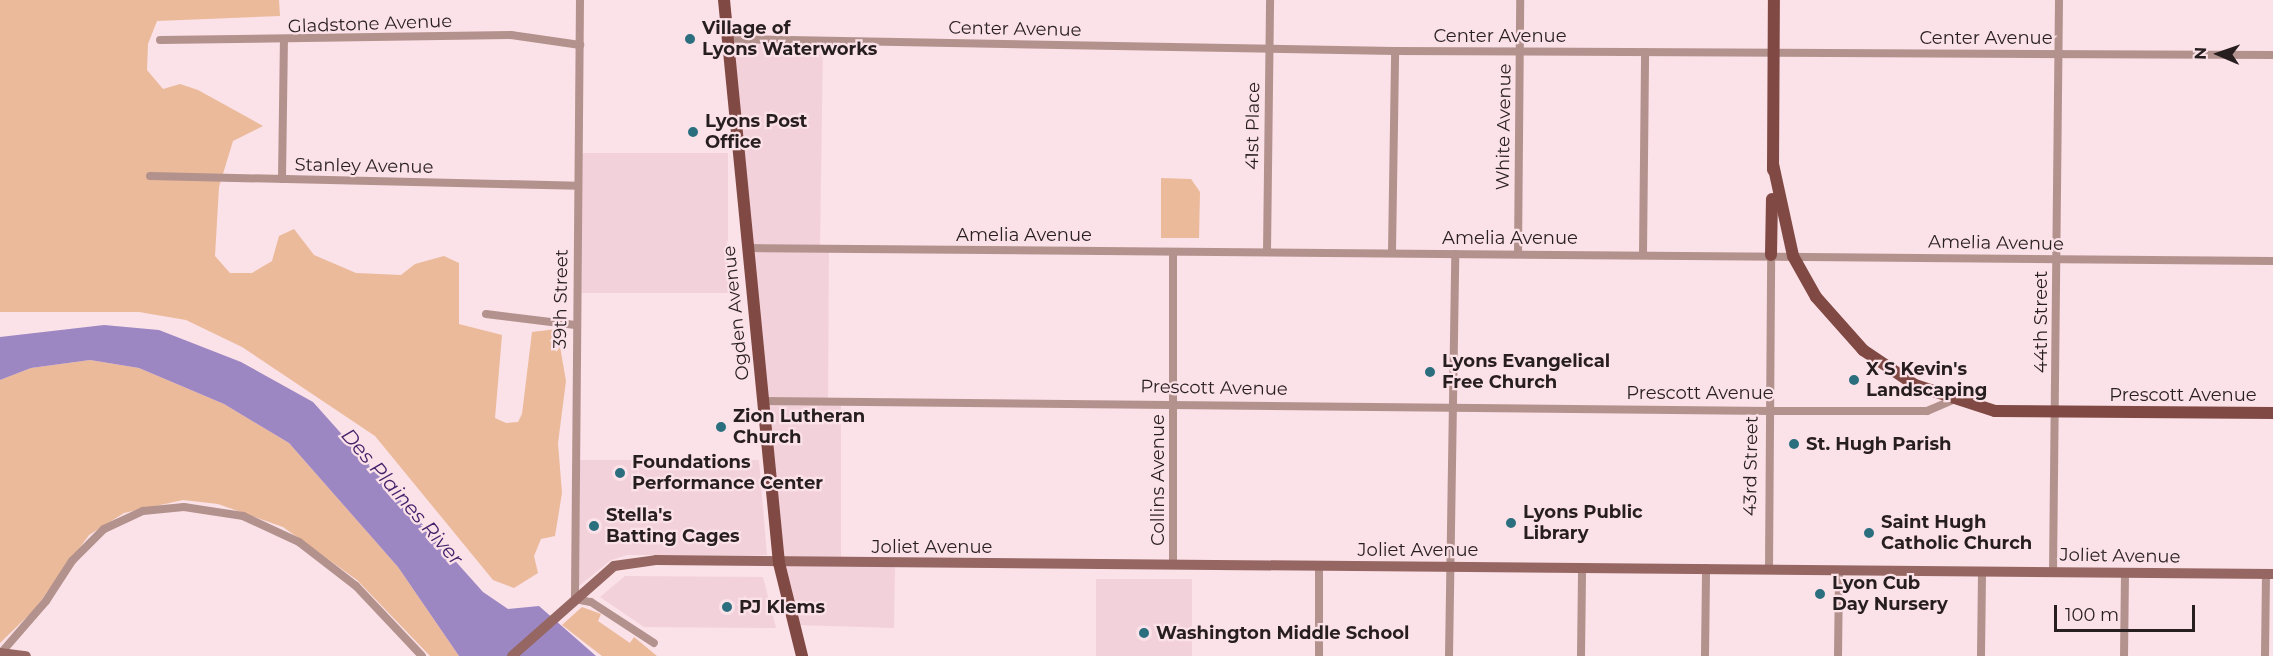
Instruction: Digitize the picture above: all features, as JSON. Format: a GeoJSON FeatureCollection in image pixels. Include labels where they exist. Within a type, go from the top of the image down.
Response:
{"type":"FeatureCollection","features":[{"type":"Feature","properties":{"kind":"main road","name":"Ogden Avenue"},"geometry":{"type":"LineString","coordinates":[[724,0],[779,563],[802,656]]}},
{"type":"Feature","properties":{"kind":"main road"},"geometry":{"type":"LineString","coordinates":[[1772,255],[1774,0]]}},
{"type":"Feature","properties":{"kind":"main road"},"geometry":{"type":"LineString","coordinates":[[1773,164],[1793,256],[1831,318],[1863,350],[1897,375],[1951,401]]}},
{"type":"Feature","properties":{"kind":"main road","name":"Prescott Avenue"},"geometry":{"type":"LineString","coordinates":[[1951,401],[1995,411],[2273,413]]}},
{"type":"Feature","properties":{"kind":"street","name":"39th Street"},"geometry":{"type":"LineString","coordinates":[[575,599],[575,325],[580,0]]}},
{"type":"Feature","properties":{"kind":"street","name":"41st Place"},"geometry":{"type":"LineString","coordinates":[[1267,252],[1270,0]]}},
{"type":"Feature","properties":{"kind":"street","name":"White Avenue"},"geometry":{"type":"LineString","coordinates":[[1518,254],[1520,0]]}},
{"type":"Feature","properties":{"kind":"street","name":"44th Street"},"geometry":{"type":"LineString","coordinates":[[2053,572],[2059,0]]}},
{"type":"Feature","properties":{"kind":"street","name":"Gladstone Avenue"},"geometry":{"type":"LineString","coordinates":[[160,40],[284,42],[511,34],[580,45]]}},
{"type":"Feature","properties":{"kind":"street","name":"Center Avenue"},"geometry":{"type":"LineString","coordinates":[[728,39],[1395,51],[2273,55]]}},
{"type":"Feature","properties":{"kind":"street"},"geometry":{"type":"LineString","coordinates":[[282,179],[284,42]]}},
{"type":"Feature","properties":{"kind":"street"},"geometry":{"type":"LineString","coordinates":[[1392,252],[1395,51]]}},
{"type":"Feature","properties":{"kind":"street"},"geometry":{"type":"LineString","coordinates":[[1643,254],[1646,52]]}},
{"type":"Feature","properties":{"kind":"street","name":"Stanley Avenue"},"geometry":{"type":"LineString","coordinates":[[150,176],[578,186]]}},
{"type":"Feature","properties":{"kind":"street","name":"Amelia Avenue"},"geometry":{"type":"LineString","coordinates":[[747,248],[2273,261]]}},
{"type":"Feature","properties":{"kind":"street","name":"Collins Avenue"},"geometry":{"type":"LineString","coordinates":[[1173,252],[1173,565]]}},
{"type":"Feature","properties":{"kind":"street"},"geometry":{"type":"LineString","coordinates":[[1449,656],[1455,254]]}},
{"type":"Feature","properties":{"kind":"street","name":"43rd Street"},"geometry":{"type":"LineString","coordinates":[[1768,568],[1772,255]]}},
{"type":"Feature","properties":{"kind":"street"},"geometry":{"type":"LineString","coordinates":[[486,314],[575,325]]}},
{"type":"Feature","properties":{"kind":"street","name":"Prescott Avenue"},"geometry":{"type":"LineString","coordinates":[[764,401],[1770,411],[1927,411],[1951,401]]}},
{"type":"Feature","properties":{"kind":"street"},"geometry":{"type":"LineString","coordinates":[[1,653],[40,609],[72,561],[104,529],[143,511],[184,507],[252,519],[318,554],[380,608],[422,656]]}},
{"type":"Feature","properties":{"kind":"street","name":"Joliet Avenue"},"geometry":{"type":"LineString","coordinates":[[512,656],[614,566],[634,561],[1768,568],[2270,574]]}},
{"type":"Feature","properties":{"kind":"street"},"geometry":{"type":"LineString","coordinates":[[1319,566],[1319,656]]}},
{"type":"Feature","properties":{"kind":"street"},"geometry":{"type":"LineString","coordinates":[[1581,656],[1582,568]]}},
{"type":"Feature","properties":{"kind":"street"},"geometry":{"type":"LineString","coordinates":[[1705,656],[1706,568]]}},
{"type":"Feature","properties":{"kind":"street"},"geometry":{"type":"LineString","coordinates":[[1838,656],[1839,570]]}},
{"type":"Feature","properties":{"kind":"street"},"geometry":{"type":"LineString","coordinates":[[1981,656],[1982,571]]}},
{"type":"Feature","properties":{"kind":"street"},"geometry":{"type":"LineString","coordinates":[[2124,656],[2125,573]]}},
{"type":"Feature","properties":{"kind":"street"},"geometry":{"type":"LineString","coordinates":[[2265,656],[2270,574]]}},
{"type":"Feature","properties":{"kind":"street"},"geometry":{"type":"LineString","coordinates":[[575,599],[591,602],[654,643]]}},
{"type":"Feature","properties":{"kind":"street"},"geometry":{"type":"LineString","coordinates":[[1,653],[26,656]]}},
{"type":"Feature","properties":{"kind":"shaded area"},"geometry":{"type":"Polygon","coordinates":[[[0,0],[279,0],[280,16],[157,21],[148,44],[147,70],[163,89],[180,84],[198,90],[263,126],[233,141],[219,187],[215,256],[230,273],[252,273],[272,261],[279,236],[294,229],[314,255],[356,273],[401,275],[415,264],[444,256],[459,263],[459,324],[502,335],[495,418],[506,423],[518,422],[522,414],[532,332],[557,329],[566,381],[558,443],[562,493],[555,536],[541,539],[534,556],[538,573],[514,588],[493,580],[375,436],[242,347],[186,320],[139,312],[0,312],[0,0]]]}},
{"type":"Feature","properties":{"kind":"shaded area"},"geometry":{"type":"Polygon","coordinates":[[[730,42],[823,44],[820,248],[829,249],[828,402],[841,403],[841,563],[895,564],[894,628],[797,625],[781,560],[730,42]]]}},
{"type":"Feature","properties":{"kind":"shaded area"},"geometry":{"type":"Polygon","coordinates":[[[582,153],[728,153],[728,293],[582,293],[582,153]]]}},
{"type":"Feature","properties":{"kind":"shaded area"},"geometry":{"type":"Polygon","coordinates":[[[1161,178],[1191,179],[1200,192],[1199,238],[1161,238],[1161,178]]]}},
{"type":"Feature","properties":{"kind":"shaded area"},"geometry":{"type":"Polygon","coordinates":[[[104,325],[159,330],[241,362],[313,402],[483,592],[508,609],[539,606],[596,656],[459,656],[398,567],[289,443],[224,404],[139,368],[90,360],[31,368],[0,380],[0,337],[104,325]]]}},
{"type":"Feature","properties":{"kind":"shaded area"},"geometry":{"type":"Polygon","coordinates":[[[90,360],[139,368],[224,404],[289,443],[398,567],[459,656],[430,656],[357,580],[283,527],[218,504],[183,500],[124,513],[89,535],[34,610],[0,643],[0,380],[31,368],[90,360]]]}},
{"type":"Feature","properties":{"kind":"shaded area"},"geometry":{"type":"Polygon","coordinates":[[[580,460],[759,460],[767,555],[627,555],[611,560],[578,587],[580,460]]]}},
{"type":"Feature","properties":{"kind":"shaded area"},"geometry":{"type":"Polygon","coordinates":[[[625,576],[763,577],[776,628],[644,627],[600,597],[625,576]]]}},
{"type":"Feature","properties":{"kind":"shaded area","name":"Washington Middle School"},"geometry":{"type":"Polygon","coordinates":[[[1096,579],[1192,579],[1192,656],[1096,656],[1096,579]]]}},
{"type":"Feature","properties":{"kind":"shaded area"},"geometry":{"type":"Polygon","coordinates":[[[582,607],[601,614],[598,621],[630,643],[634,637],[657,656],[602,656],[562,625],[582,607]]]}},
{"type":"Feature","properties":{"kind":"place","name":"Village of Lyons Waterworks"},"geometry":{"type":"Point","coordinates":[690,39]}},
{"type":"Feature","properties":{"kind":"place","name":"Lyons Post Office"},"geometry":{"type":"Point","coordinates":[693,132]}},
{"type":"Feature","properties":{"kind":"place","name":"Lyons Evangelical Free Church"},"geometry":{"type":"Point","coordinates":[1430,372]}},
{"type":"Feature","properties":{"kind":"place","name":"X S Kevin's Landscaping"},"geometry":{"type":"Point","coordinates":[1854,380]}},
{"type":"Feature","properties":{"kind":"place","name":"Zion Lutheran Church"},"geometry":{"type":"Point","coordinates":[721,427]}},
{"type":"Feature","properties":{"kind":"place","name":"St. Hugh Parish"},"geometry":{"type":"Point","coordinates":[1794,444]}},
{"type":"Feature","properties":{"kind":"place","name":"Foundations Performance Center"},"geometry":{"type":"Point","coordinates":[620,473]}},
{"type":"Feature","properties":{"kind":"place","name":"Lyons Public Library"},"geometry":{"type":"Point","coordinates":[1511,523]}},
{"type":"Feature","properties":{"kind":"place","name":"Stella's Batting Cages"},"geometry":{"type":"Point","coordinates":[594,526]}},
{"type":"Feature","properties":{"kind":"place","name":"Saint Hugh Catholic Church"},"geometry":{"type":"Point","coordinates":[1869,533]}},
{"type":"Feature","properties":{"kind":"place","name":"Lyon Cub Day Nursery"},"geometry":{"type":"Point","coordinates":[1820,594]}},
{"type":"Feature","properties":{"kind":"place","name":"PJ Klems"},"geometry":{"type":"Point","coordinates":[727,607]}},
{"type":"Feature","properties":{"kind":"place","name":"Washington Middle School"},"geometry":{"type":"Point","coordinates":[1144,633]}},
{"type":"Feature","properties":{"kind":"water label","name":"Des Plaines River"},"geometry":{"type":"Point","coordinates":[402,497]}}]}
